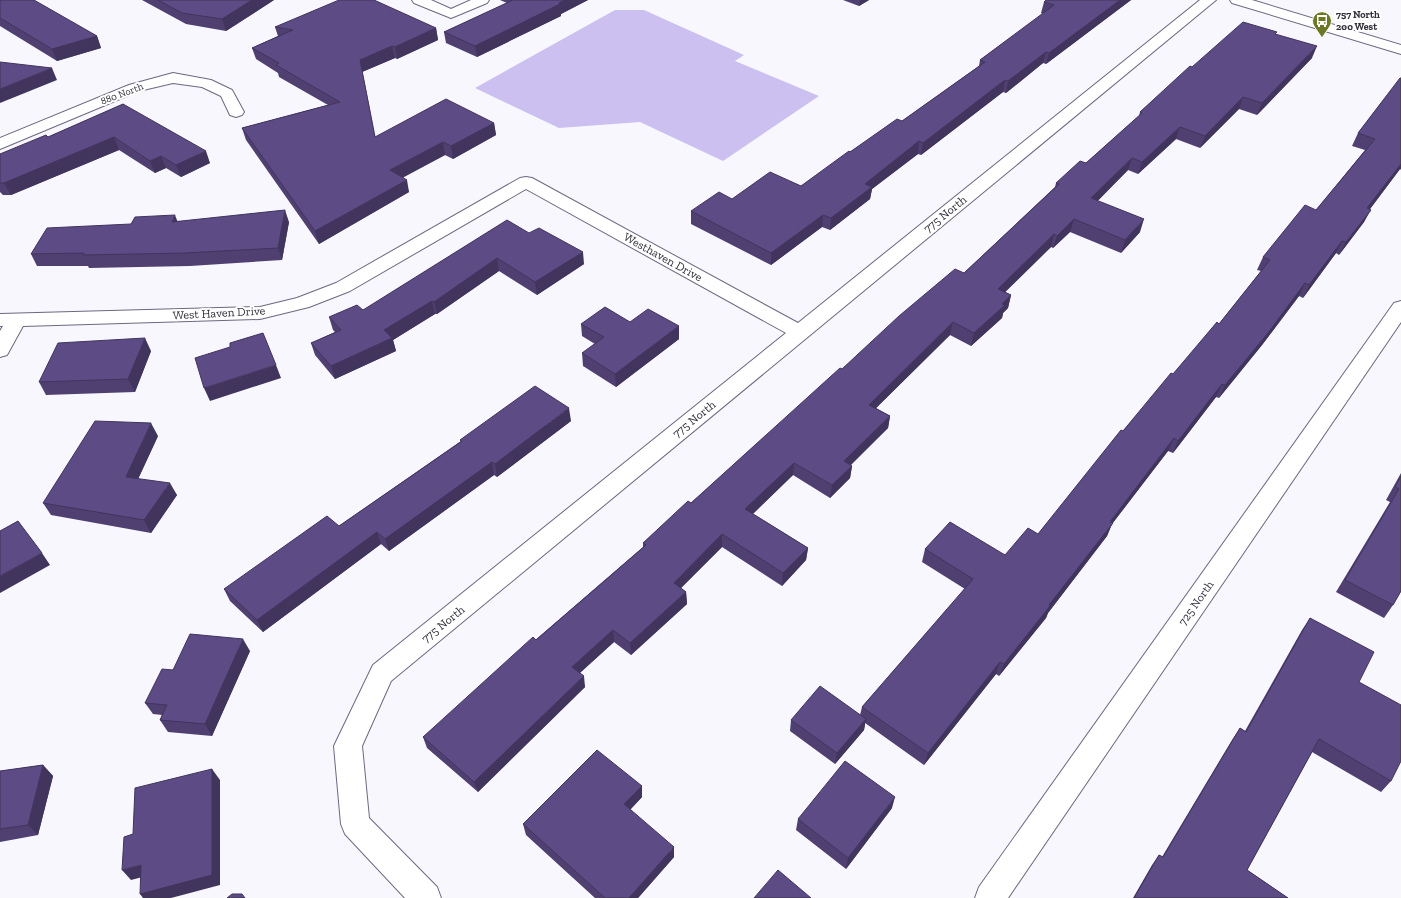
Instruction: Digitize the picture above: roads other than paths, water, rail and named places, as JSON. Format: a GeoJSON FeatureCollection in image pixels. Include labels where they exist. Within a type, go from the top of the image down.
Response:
{"type":"FeatureCollection","features":[{"type":"Feature","properties":{"kind":"street"},"geometry":{"type":"LineString","coordinates":[[419,0],[451,14],[482,0]]}},
{"type":"Feature","properties":{"kind":"street","name":"775 North"},"geometry":{"type":"LineString","coordinates":[[426,898],[355,824],[348,746],[382,674],[799,332],[1209,0]]}},
{"type":"Feature","properties":{"kind":"street"},"geometry":{"type":"LineString","coordinates":[[1237,0],[1401,50]]}},
{"type":"Feature","properties":{"kind":"street","name":"880 North"},"geometry":{"type":"LineString","coordinates":[[0,144],[134,88],[173,78],[206,82],[227,93],[236,112]]}},
{"type":"Feature","properties":{"kind":"street","name":"Westhaven Drive"},"geometry":{"type":"LineString","coordinates":[[526,182],[799,332]]}},
{"type":"Feature","properties":{"kind":"street","name":"West Haven Drive"},"geometry":{"type":"LineString","coordinates":[[8,320],[260,313],[302,303],[343,287],[526,182]]}},
{"type":"Feature","properties":{"kind":"street","name":"725 North"},"geometry":{"type":"LineString","coordinates":[[990,898],[1401,307]]}},
{"type":"Feature","properties":{"kind":"street"},"geometry":{"type":"LineString","coordinates":[[0,350],[8,320]]}},
{"type":"Feature","properties":{"kind":"place","name":"757 North 200 West"},"geometry":{"type":"Point","coordinates":[1322,38]}}]}
